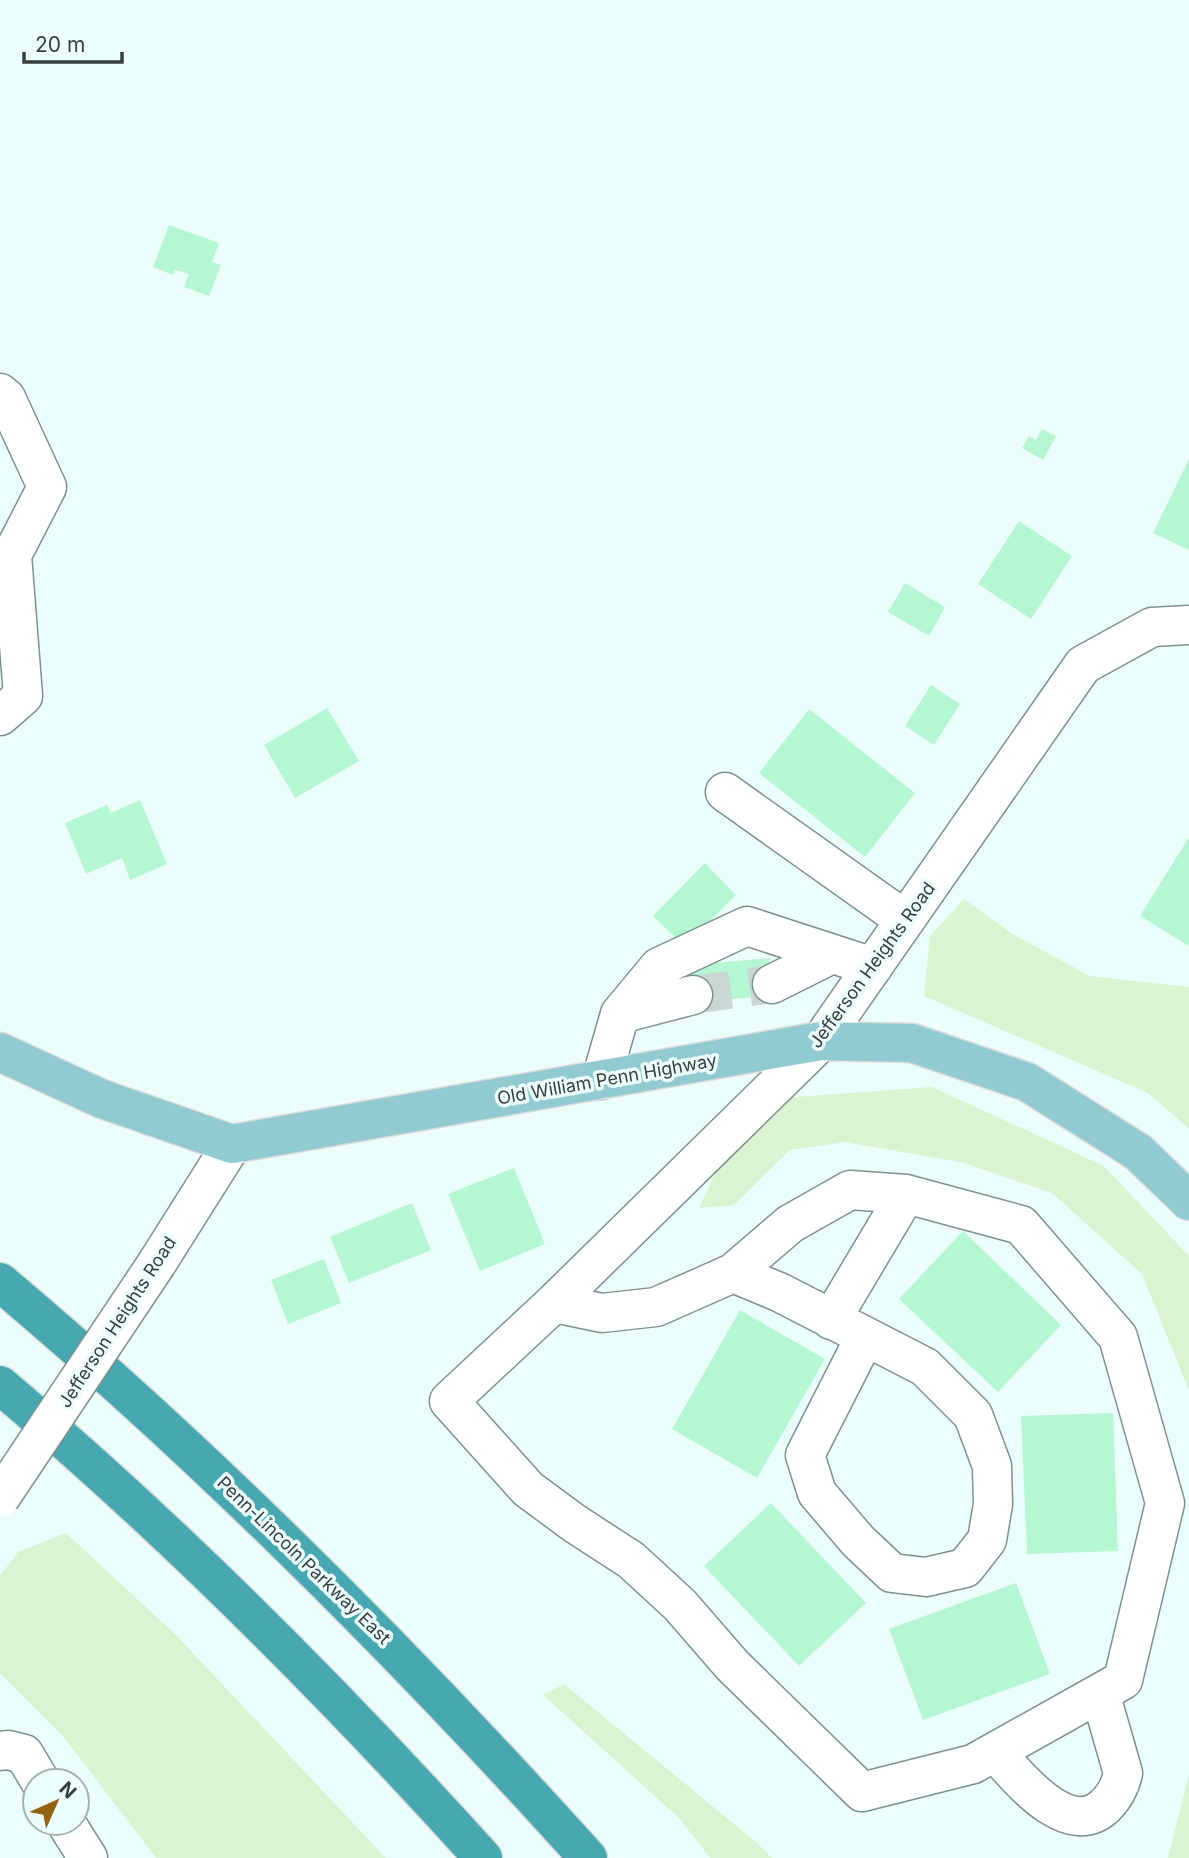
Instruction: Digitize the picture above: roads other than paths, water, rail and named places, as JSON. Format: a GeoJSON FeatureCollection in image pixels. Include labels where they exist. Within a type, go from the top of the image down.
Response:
{"type":"FeatureCollection","features":[{"type":"Feature","properties":{"kind":"highway","name":"Penn-Lincoln Parkway East"},"geometry":{"type":"LineString","coordinates":[[0,1282],[165,1427],[288,1542],[394,1648],[588,1858]]}},
{"type":"Feature","properties":{"kind":"highway"},"geometry":{"type":"LineString","coordinates":[[0,1385],[122,1493],[233,1598],[339,1703],[483,1858]]}},
{"type":"Feature","properties":{"kind":"main road","name":"Old William Penn Highway"},"geometry":{"type":"LineString","coordinates":[[0,1052],[102,1099],[232,1144],[821,1041],[912,1043],[1027,1082],[1138,1152],[1189,1201]]}},
{"type":"Feature","properties":{"kind":"street"},"geometry":{"type":"LineString","coordinates":[[0,393],[6,398],[47,487],[12,555],[23,696],[0,716]]}},
{"type":"Feature","properties":{"kind":"street","name":"Jefferson Heights Road"},"geometry":{"type":"LineString","coordinates":[[995,1752],[973,1763],[862,1792],[732,1665],[680,1605],[631,1560],[528,1489],[449,1401],[554,1303],[821,1041],[1083,665],[1152,627],[1189,625]]}},
{"type":"Feature","properties":{"kind":"street"},"geometry":{"type":"LineString","coordinates":[[725,792],[905,920]]}},
{"type":"Feature","properties":{"kind":"street"},"geometry":{"type":"LineString","coordinates":[[601,1080],[620,1014],[659,967],[747,926],[873,967]]}},
{"type":"Feature","properties":{"kind":"street"},"geometry":{"type":"LineString","coordinates":[[772,984],[832,954]]}},
{"type":"Feature","properties":{"kind":"street"},"geometry":{"type":"LineString","coordinates":[[620,1014],[693,995]]}},
{"type":"Feature","properties":{"kind":"street","name":"Jefferson Heights Road"},"geometry":{"type":"LineString","coordinates":[[0,1498],[158,1263],[232,1144]]}},
{"type":"Feature","properties":{"kind":"street"},"geometry":{"type":"LineString","coordinates":[[554,1303],[602,1313],[656,1307],[733,1273],[790,1224],[850,1189],[906,1194],[1021,1225],[1118,1337],[1165,1503],[1123,1680],[995,1752],[1024,1785],[1052,1808],[1082,1818],[1098,1812],[1121,1787],[1123,1773],[1100,1693]]}},
{"type":"Feature","properties":{"kind":"street"},"geometry":{"type":"LineString","coordinates":[[831,1320],[906,1194]]}},
{"type":"Feature","properties":{"kind":"street"},"geometry":{"type":"LineString","coordinates":[[733,1273],[779,1292],[925,1367],[973,1415],[992,1466],[993,1504],[987,1540],[965,1568],[926,1577],[892,1573],[858,1541],[817,1493],[805,1455],[865,1337]]}},
{"type":"Feature","properties":{"kind":"street"},"geometry":{"type":"LineString","coordinates":[[0,1751],[23,1754],[31,1767]]}},
{"type":"Feature","properties":{"kind":"street"},"geometry":{"type":"LineString","coordinates":[[75,1837],[88,1858]]}},
{"type":"Feature","properties":{"kind":"tunnel"},"geometry":{"type":"LineString","coordinates":[[693,995],[772,984]]}}]}
